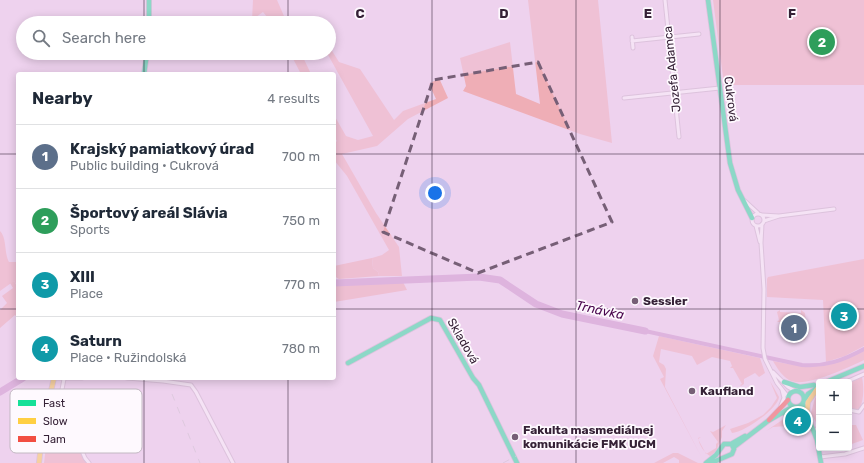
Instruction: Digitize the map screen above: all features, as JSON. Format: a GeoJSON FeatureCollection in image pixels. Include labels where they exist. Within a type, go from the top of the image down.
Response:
{"type":"FeatureCollection","features":[{"type":"Feature","properties":{"kind":"street"},"geometry":{"type":"LineString","coordinates":[[149,0],[149,16]]}},
{"type":"Feature","properties":{"kind":"street","name":"Jozefa Adamca"},"geometry":{"type":"LineString","coordinates":[[665,0],[679,137]]}},
{"type":"Feature","properties":{"kind":"street","name":"Cukrová"},"geometry":{"type":"LineString","coordinates":[[708,0],[730,163],[742,198],[752,218]]}},
{"type":"Feature","properties":{"kind":"street"},"geometry":{"type":"LineString","coordinates":[[633,48],[632,39],[698,34]]}},
{"type":"Feature","properties":{"kind":"street"},"geometry":{"type":"LineString","coordinates":[[144,72],[146,60]]}},
{"type":"Feature","properties":{"kind":"street"},"geometry":{"type":"LineString","coordinates":[[624,98],[720,88]]}},
{"type":"Feature","properties":{"kind":"street","name":"Cukrová"},"geometry":{"type":"LineString","coordinates":[[742,198],[760,214]]}},
{"type":"Feature","properties":{"kind":"street"},"geometry":{"type":"LineString","coordinates":[[761,243],[756,226],[752,222],[753,215],[760,214],[780,216],[834,209]]}},
{"type":"Feature","properties":{"kind":"street"},"geometry":{"type":"LineString","coordinates":[[760,214],[763,223],[761,243],[764,289],[762,329],[763,351],[767,363],[788,399],[794,407],[806,417],[811,426],[817,440],[821,463]]}},
{"type":"Feature","properties":{"kind":"street"},"geometry":{"type":"LineString","coordinates":[[756,226],[780,216]]}},
{"type":"Feature","properties":{"kind":"street","name":"Skladová"},"geometry":{"type":"LineString","coordinates":[[348,363],[431,318],[440,320],[473,378],[479,385],[517,463]]}},
{"type":"Feature","properties":{"kind":"street"},"geometry":{"type":"LineString","coordinates":[[833,379],[864,366]]}},
{"type":"Feature","properties":{"kind":"street"},"geometry":{"type":"LineString","coordinates":[[772,371],[788,387],[797,392],[804,402],[806,417]]}},
{"type":"Feature","properties":{"kind":"street"},"geometry":{"type":"LineString","coordinates":[[852,379],[863,374],[864,378]]}},
{"type":"Feature","properties":{"kind":"street"},"geometry":{"type":"LineString","coordinates":[[163,380],[191,385],[233,463]]}},
{"type":"Feature","properties":{"kind":"street"},"geometry":{"type":"LineString","coordinates":[[784,382],[800,388],[816,387]]}},
{"type":"Feature","properties":{"kind":"street"},"geometry":{"type":"LineString","coordinates":[[779,408],[786,404],[788,399],[797,392],[816,387]]}},
{"type":"Feature","properties":{"kind":"street"},"geometry":{"type":"LineString","coordinates":[[780,415],[804,402],[808,394],[816,387]]}},
{"type":"Feature","properties":{"kind":"street"},"geometry":{"type":"LineString","coordinates":[[806,417],[808,402],[816,387]]}},
{"type":"Feature","properties":{"kind":"street"},"geometry":{"type":"LineString","coordinates":[[711,463],[732,454],[733,446],[768,420],[779,408],[784,398],[781,388]]}},
{"type":"Feature","properties":{"kind":"street"},"geometry":{"type":"LineString","coordinates":[[852,411],[860,412],[864,406]]}},
{"type":"Feature","properties":{"kind":"street"},"geometry":{"type":"LineString","coordinates":[[768,420],[794,411],[806,417]]}},
{"type":"Feature","properties":{"kind":"street"},"geometry":{"type":"LineString","coordinates":[[706,463],[721,450],[724,444],[733,446]]}},
{"type":"Feature","properties":{"kind":"street"},"geometry":{"type":"LineString","coordinates":[[820,457],[845,454],[864,448]]}},
{"type":"Feature","properties":{"kind":"street"},"geometry":{"type":"LineString","coordinates":[[721,450],[725,456]]}},
{"type":"Feature","properties":{"kind":"street"},"geometry":{"type":"LineString","coordinates":[[39,463],[40,453]]}},
{"type":"Feature","properties":{"kind":"street"},"geometry":{"type":"LineString","coordinates":[[82,453],[89,463]]}},
{"type":"Feature","properties":{"kind":"highlighted area"},"geometry":{"type":"Polygon","coordinates":[[[538,62],[612,222],[478,273],[383,232],[433,80],[538,62]]]}},
{"type":"Feature","properties":{"kind":"shaded area"},"geometry":{"type":"Polygon","coordinates":[[[253,0],[277,0],[284,16],[266,16],[263,12],[258,16],[252,16],[253,0]]]}},
{"type":"Feature","properties":{"kind":"shaded area"},"geometry":{"type":"Polygon","coordinates":[[[528,0],[598,0],[612,143],[580,134],[463,91],[466,86],[460,58],[510,42],[516,94],[540,104],[528,0]]]}},
{"type":"Feature","properties":{"kind":"shaded area"},"geometry":{"type":"Polygon","coordinates":[[[713,0],[864,0],[864,85],[724,85],[713,0]]]}},
{"type":"Feature","properties":{"kind":"shaded area"},"geometry":{"type":"Polygon","coordinates":[[[336,57],[339,62],[360,69],[394,120],[403,111],[436,99],[429,84],[439,78],[448,98],[408,119],[377,146],[342,154],[376,213],[399,247],[402,276],[379,276],[378,272],[373,268],[372,258],[382,255],[389,250],[347,176],[336,162],[336,118],[346,136],[358,140],[373,136],[331,60],[336,60],[336,57]]]}},
{"type":"Feature","properties":{"kind":"shaded area"},"geometry":{"type":"Polygon","coordinates":[[[294,60],[304,60],[310,72],[300,72],[294,60]]]}},
{"type":"Feature","properties":{"kind":"shaded area"},"geometry":{"type":"Polygon","coordinates":[[[0,231],[4,238],[6,254],[9,262],[16,262],[16,284],[14,281],[0,291],[0,231]]]}},
{"type":"Feature","properties":{"kind":"shaded area"},"geometry":{"type":"Polygon","coordinates":[[[372,258],[373,268],[378,272],[379,276],[339,279],[336,277],[336,266],[372,258]]]}},
{"type":"Feature","properties":{"kind":"shaded area"},"geometry":{"type":"Polygon","coordinates":[[[864,259],[864,346],[845,356],[826,362],[823,300],[767,297],[767,279],[768,277],[864,259]]]}},
{"type":"Feature","properties":{"kind":"shaded area"},"geometry":{"type":"Polygon","coordinates":[[[14,281],[16,284],[16,316],[15,315],[0,328],[0,310],[7,303],[2,296],[13,288],[10,283],[14,281]]]}},
{"type":"Feature","properties":{"kind":"shaded area"},"geometry":{"type":"Polygon","coordinates":[[[403,282],[407,290],[336,302],[336,286],[403,282]]]}},
{"type":"Feature","properties":{"kind":"shaded area"},"geometry":{"type":"Polygon","coordinates":[[[780,310],[780,312],[801,313],[801,310],[805,313],[807,335],[805,340],[789,341],[786,339],[782,333],[780,322],[777,322],[779,320],[777,312],[780,310]]]}},
{"type":"Feature","properties":{"kind":"shaded area"},"geometry":{"type":"Polygon","coordinates":[[[659,336],[760,358],[765,373],[759,377],[755,373],[744,379],[744,384],[741,386],[740,385],[742,384],[733,368],[730,368],[732,366],[730,361],[712,357],[697,365],[692,356],[661,349],[659,362],[664,365],[666,369],[665,387],[703,460],[660,379],[664,377],[653,356],[659,336]]]}},
{"type":"Feature","properties":{"kind":"shaded area"},"geometry":{"type":"Polygon","coordinates":[[[864,350],[864,360],[826,376],[805,382],[789,380],[782,374],[773,361],[809,366],[830,364],[864,350]]]}},
{"type":"Feature","properties":{"kind":"shaded area"},"geometry":{"type":"Polygon","coordinates":[[[862,377],[863,394],[859,410],[852,409],[852,381],[862,377]]]}},
{"type":"Feature","properties":{"kind":"shaded area"},"geometry":{"type":"Polygon","coordinates":[[[770,381],[779,397],[773,408],[751,425],[732,433],[730,429],[748,423],[763,415],[771,407],[777,398],[770,381]]]}},
{"type":"Feature","properties":{"kind":"shaded area"},"geometry":{"type":"Polygon","coordinates":[[[816,397],[816,422],[811,413],[816,397]]]}},
{"type":"Feature","properties":{"kind":"shaded area"},"geometry":{"type":"Polygon","coordinates":[[[788,416],[788,426],[773,427],[766,431],[788,416]]]}},
{"type":"Feature","properties":{"kind":"shaded area"},"geometry":{"type":"Polygon","coordinates":[[[726,425],[722,431],[722,437],[716,451],[710,456],[707,454],[716,448],[716,444],[718,442],[710,431],[713,432],[726,425]]]}},
{"type":"Feature","properties":{"kind":"shaded area"},"geometry":{"type":"Polygon","coordinates":[[[852,425],[856,425],[863,440],[852,444],[852,425]]]}},
{"type":"Feature","properties":{"kind":"shaded area"},"geometry":{"type":"Polygon","coordinates":[[[45,453],[82,453],[86,463],[44,463],[45,453]]]}},
{"type":"Feature","properties":{"kind":"shaded area"},"geometry":{"type":"Polygon","coordinates":[[[673,453],[678,453],[698,463],[679,463],[679,460],[674,457],[663,463],[654,463],[673,453]]]}},
{"type":"Feature","properties":{"kind":"waterway","name":"Trnávka"},"geometry":{"type":"LineString","coordinates":[[336,283],[479,277],[500,280],[536,304],[562,314],[645,331]]}},
{"type":"Feature","properties":{"kind":"waterway","name":"Trnávka"},"geometry":{"type":"LineString","coordinates":[[645,331],[802,365],[819,365],[834,362],[864,349]]}},
{"type":"Feature","properties":{"kind":"waterway","name":"Trnávka"},"geometry":{"type":"LineString","coordinates":[[0,392],[20,380]]}},
{"type":"Feature","properties":{"kind":"railway"},"geometry":{"type":"LineString","coordinates":[[172,394],[200,463]]}},
{"type":"Feature","properties":{"kind":"railway"},"geometry":{"type":"LineString","coordinates":[[503,463],[516,456]]}},
{"type":"Feature","properties":{"kind":"traffic: fast"},"geometry":{"type":"LineString","coordinates":[[149,0],[149,16]]}},
{"type":"Feature","properties":{"kind":"traffic: fast"},"geometry":{"type":"LineString","coordinates":[[708,0],[730,163],[738,190],[752,218]]}},
{"type":"Feature","properties":{"kind":"traffic: fast"},"geometry":{"type":"LineString","coordinates":[[144,72],[146,60]]}},
{"type":"Feature","properties":{"kind":"traffic: fast"},"geometry":{"type":"LineString","coordinates":[[348,363],[431,318],[440,320],[473,378],[479,385],[517,463]]}},
{"type":"Feature","properties":{"kind":"traffic: fast"},"geometry":{"type":"LineString","coordinates":[[833,379],[864,366]]}},
{"type":"Feature","properties":{"kind":"traffic: fast"},"geometry":{"type":"LineString","coordinates":[[784,382],[800,387],[814,385]]}},
{"type":"Feature","properties":{"kind":"traffic: fast"},"geometry":{"type":"LineString","coordinates":[[805,399],[808,394],[816,389]]}},
{"type":"Feature","properties":{"kind":"traffic: fast"},"geometry":{"type":"LineString","coordinates":[[793,391],[799,391],[804,396],[804,399],[802,405],[799,407],[793,407],[788,402],[788,396],[793,391]]}},
{"type":"Feature","properties":{"kind":"traffic: fast"},"geometry":{"type":"LineString","coordinates":[[803,404],[817,440],[821,463]]}},
{"type":"Feature","properties":{"kind":"traffic: fast"},"geometry":{"type":"LineString","coordinates":[[734,447],[768,421],[792,407]]}},
{"type":"Feature","properties":{"kind":"traffic: fast"},"geometry":{"type":"LineString","coordinates":[[784,413],[794,411],[804,419]]}},
{"type":"Feature","properties":{"kind":"traffic: fast"},"geometry":{"type":"LineString","coordinates":[[706,463],[716,455],[724,444],[731,444],[745,436]]}},
{"type":"Feature","properties":{"kind":"traffic: fast"},"geometry":{"type":"LineString","coordinates":[[711,463],[732,454],[734,449],[732,445]]}},
{"type":"Feature","properties":{"kind":"traffic: slow"},"geometry":{"type":"LineString","coordinates":[[51,389],[54,380]]}},
{"type":"Feature","properties":{"kind":"traffic: slow"},"geometry":{"type":"LineString","coordinates":[[807,414],[808,402],[816,390]]}},
{"type":"Feature","properties":{"kind":"traffic: slow"},"geometry":{"type":"LineString","coordinates":[[39,463],[40,453]]}},
{"type":"Feature","properties":{"kind":"traffic: jam"},"geometry":{"type":"LineString","coordinates":[[769,420],[788,400]]}},
{"type":"Feature","properties":{"kind":"place","name":"Športový areál Slávia"},"geometry":{"type":"Point","coordinates":[822,42]}},
{"type":"Feature","properties":{"kind":"place","name":"Sessler"},"geometry":{"type":"Point","coordinates":[635,301]}},
{"type":"Feature","properties":{"kind":"place","name":"XIII"},"geometry":{"type":"Point","coordinates":[844,316]}},
{"type":"Feature","properties":{"kind":"place","name":"Krajský pamiatkový úrad"},"geometry":{"type":"Point","coordinates":[794,328]}},
{"type":"Feature","properties":{"kind":"place","name":"Kaufland"},"geometry":{"type":"Point","coordinates":[692,391]}},
{"type":"Feature","properties":{"kind":"place","name":"Saturn"},"geometry":{"type":"Point","coordinates":[798,421]}},
{"type":"Feature","properties":{"kind":"place","name":"Fakulta masmediálnej komunikácie FMK UCM"},"geometry":{"type":"Point","coordinates":[515,437]}}]}
